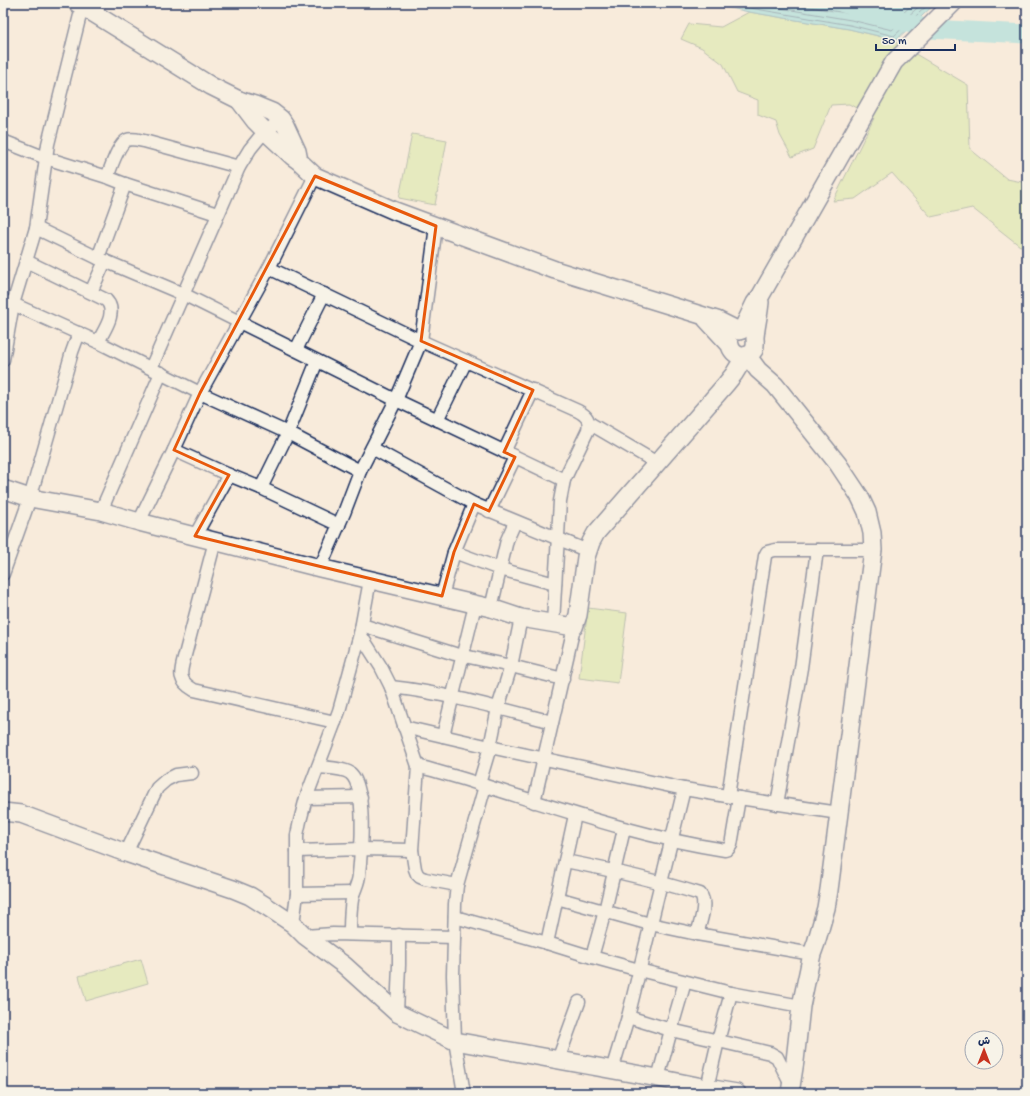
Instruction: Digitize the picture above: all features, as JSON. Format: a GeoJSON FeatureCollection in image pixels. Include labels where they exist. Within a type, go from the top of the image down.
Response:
{"type":"FeatureCollection","features":[{"type":"Feature","properties":{"kind":"street"},"geometry":{"type":"LineString","coordinates":[[534,802],[578,615],[586,557],[591,542],[596,533],[726,384],[743,344],[758,299],[894,62],[954,3]]}},
{"type":"Feature","properties":{"kind":"street"},"geometry":{"type":"LineString","coordinates":[[3,360],[8,303],[26,261],[36,228],[48,144],[80,5],[211,86],[239,100],[272,112],[281,119],[285,125],[299,160]]}},
{"type":"Feature","properties":{"kind":"street"},"geometry":{"type":"LineString","coordinates":[[239,100],[255,121],[266,132],[292,156],[299,160],[315,176],[395,211],[554,270],[710,318],[729,317],[739,313],[758,299]]}},
{"type":"Feature","properties":{"kind":"street"},"geometry":{"type":"LineString","coordinates":[[101,511],[156,371],[183,294],[239,167],[258,138],[281,119]]}},
{"type":"Feature","properties":{"kind":"street"},"geometry":{"type":"LineString","coordinates":[[107,177],[118,150],[127,140],[134,139],[239,167]]}},
{"type":"Feature","properties":{"kind":"street"},"geometry":{"type":"LineString","coordinates":[[3,141],[46,158],[218,214]]}},
{"type":"Feature","properties":{"kind":"street"},"geometry":{"type":"LineString","coordinates":[[139,522],[200,393],[269,268],[315,176]]}},
{"type":"Feature","properties":{"kind":"street"},"geometry":{"type":"LineString","coordinates":[[91,292],[125,184]]}},
{"type":"Feature","properties":{"kind":"street"},"geometry":{"type":"LineString","coordinates":[[320,568],[360,472],[396,400],[421,341],[436,226]]}},
{"type":"Feature","properties":{"kind":"street"},"geometry":{"type":"LineString","coordinates":[[36,228],[101,259],[183,294],[396,400],[564,480]]}},
{"type":"Feature","properties":{"kind":"street"},"geometry":{"type":"LineString","coordinates":[[26,261],[91,292],[109,303],[111,314],[98,342]]}},
{"type":"Feature","properties":{"kind":"street"},"geometry":{"type":"LineString","coordinates":[[269,268],[421,341],[578,411],[585,415],[589,423],[657,463]]}},
{"type":"Feature","properties":{"kind":"street"},"geometry":{"type":"LineString","coordinates":[[296,350],[324,294]]}},
{"type":"Feature","properties":{"kind":"street"},"geometry":{"type":"LineString","coordinates":[[8,303],[79,333],[200,393],[288,433],[360,472]]}},
{"type":"Feature","properties":{"kind":"street"},"geometry":{"type":"LineString","coordinates":[[710,318],[743,344],[758,370],[775,385],[838,464],[860,497],[867,512],[872,533],[873,550],[826,908],[812,954],[801,1006],[795,1061],[790,1089]]}},
{"type":"Feature","properties":{"kind":"street"},"geometry":{"type":"LineString","coordinates":[[3,574],[30,498],[72,352],[79,333]]}},
{"type":"Feature","properties":{"kind":"street"},"geometry":{"type":"LineString","coordinates":[[261,488],[288,433],[317,361]]}},
{"type":"Feature","properties":{"kind":"street"},"geometry":{"type":"LineString","coordinates":[[437,420],[466,361]]}},
{"type":"Feature","properties":{"kind":"street"},"geometry":{"type":"LineString","coordinates":[[489,511],[533,390]]}},
{"type":"Feature","properties":{"kind":"street"},"geometry":{"type":"LineString","coordinates":[[553,623],[560,500],[564,480],[585,438],[589,423]]}},
{"type":"Feature","properties":{"kind":"street"},"geometry":{"type":"LineString","coordinates":[[372,448],[474,504],[588,551]]}},
{"type":"Feature","properties":{"kind":"street"},"geometry":{"type":"LineString","coordinates":[[174,450],[261,488],[339,525]]}},
{"type":"Feature","properties":{"kind":"street"},"geometry":{"type":"LineString","coordinates":[[195,536],[229,475]]}},
{"type":"Feature","properties":{"kind":"street"},"geometry":{"type":"LineString","coordinates":[[3,489],[30,498],[101,511],[320,568],[442,596],[520,618],[574,628]]}},
{"type":"Feature","properties":{"kind":"street"},"geometry":{"type":"LineString","coordinates":[[442,596],[454,552],[474,504]]}},
{"type":"Feature","properties":{"kind":"street"},"geometry":{"type":"LineString","coordinates":[[443,736],[463,656],[500,569],[507,540],[515,522]]}},
{"type":"Feature","properties":{"kind":"street"},"geometry":{"type":"LineString","coordinates":[[214,541],[181,672],[182,679],[187,686],[194,690],[335,722]]}},
{"type":"Feature","properties":{"kind":"street"},"geometry":{"type":"LineString","coordinates":[[418,766],[624,829],[671,840],[728,849],[731,845],[734,797],[765,556],[768,552],[775,550],[873,550]]}},
{"type":"Feature","properties":{"kind":"street"},"geometry":{"type":"LineString","coordinates":[[777,804],[801,668],[817,550]]}},
{"type":"Feature","properties":{"kind":"street"},"geometry":{"type":"LineString","coordinates":[[454,552],[500,569],[555,584]]}},
{"type":"Feature","properties":{"kind":"street"},"geometry":{"type":"LineString","coordinates":[[293,924],[297,894],[297,835],[300,821],[306,798],[339,711],[361,629],[370,580]]}},
{"type":"Feature","properties":{"kind":"street"},"geometry":{"type":"LineString","coordinates":[[464,1093],[455,1041],[453,993],[457,885],[482,785],[498,708],[511,666],[520,618]]}},
{"type":"Feature","properties":{"kind":"street"},"geometry":{"type":"LineString","coordinates":[[361,629],[463,656],[563,678]]}},
{"type":"Feature","properties":{"kind":"street"},"geometry":{"type":"LineString","coordinates":[[361,629],[391,687],[418,766],[412,850],[415,869],[417,874],[425,879],[457,885]]}},
{"type":"Feature","properties":{"kind":"street"},"geometry":{"type":"LineString","coordinates":[[391,687],[419,690],[453,697],[552,722]]}},
{"type":"Feature","properties":{"kind":"street"},"geometry":{"type":"LineString","coordinates":[[404,727],[684,789],[839,813]]}},
{"type":"Feature","properties":{"kind":"street"},"geometry":{"type":"LineString","coordinates":[[318,767],[345,770],[350,773],[354,776],[358,783],[361,797],[362,850],[358,884],[353,893],[350,934]]}},
{"type":"Feature","properties":{"kind":"street"},"geometry":{"type":"LineString","coordinates":[[126,853],[157,788],[166,780],[176,775],[192,773]]}},
{"type":"Feature","properties":{"kind":"street"},"geometry":{"type":"LineString","coordinates":[[612,1070],[628,1017],[684,789]]}},
{"type":"Feature","properties":{"kind":"street"},"geometry":{"type":"LineString","coordinates":[[306,798],[361,797]]}},
{"type":"Feature","properties":{"kind":"street"},"geometry":{"type":"LineString","coordinates":[[3,812],[21,814],[126,853],[250,896],[293,924],[305,936],[344,965],[397,1013],[455,1041],[737,1093]]}},
{"type":"Feature","properties":{"kind":"street"},"geometry":{"type":"LineString","coordinates":[[546,943],[575,815]]}},
{"type":"Feature","properties":{"kind":"street"},"geometry":{"type":"LineString","coordinates":[[592,958],[615,871],[624,829]]}},
{"type":"Feature","properties":{"kind":"street"},"geometry":{"type":"LineString","coordinates":[[297,851],[412,850]]}},
{"type":"Feature","properties":{"kind":"street"},"geometry":{"type":"LineString","coordinates":[[565,860],[661,882],[700,894],[703,897],[704,904],[698,934]]}},
{"type":"Feature","properties":{"kind":"street"},"geometry":{"type":"LineString","coordinates":[[297,894],[353,893]]}},
{"type":"Feature","properties":{"kind":"street"},"geometry":{"type":"LineString","coordinates":[[557,898],[650,924],[812,954]]}},
{"type":"Feature","properties":{"kind":"street"},"geometry":{"type":"LineString","coordinates":[[455,917],[592,958],[685,982],[731,993],[801,1006]]}},
{"type":"Feature","properties":{"kind":"street"},"geometry":{"type":"LineString","coordinates":[[305,936],[350,934],[454,937]]}},
{"type":"Feature","properties":{"kind":"street"},"geometry":{"type":"LineString","coordinates":[[397,1013],[400,965],[399,936]]}},
{"type":"Feature","properties":{"kind":"street"},"geometry":{"type":"LineString","coordinates":[[658,1078],[685,982]]}},
{"type":"Feature","properties":{"kind":"street"},"geometry":{"type":"LineString","coordinates":[[707,1088],[731,993]]}},
{"type":"Feature","properties":{"kind":"street"},"geometry":{"type":"LineString","coordinates":[[558,1060],[579,1002]]}},
{"type":"Feature","properties":{"kind":"street"},"geometry":{"type":"LineString","coordinates":[[628,1017],[671,1030],[770,1053],[777,1057],[790,1089]]}},
{"type":"Feature","properties":{"kind":"highlighted area"},"geometry":{"type":"Polygon","coordinates":[[[315,176],[436,226],[421,341],[533,390],[504,452],[515,457],[489,511],[474,504],[454,552],[442,596],[195,536],[229,475],[174,450],[200,393],[315,176]]]}},
{"type":"Feature","properties":{"kind":"green space"},"geometry":{"type":"Polygon","coordinates":[[[749,12],[849,29],[890,39],[968,85],[970,149],[1007,179],[1027,183],[1027,244],[1020,246],[972,208],[931,217],[892,173],[855,199],[833,201],[874,118],[849,104],[831,105],[813,149],[792,157],[780,135],[776,122],[758,115],[758,100],[737,92],[723,64],[702,48],[681,39],[689,24],[721,27],[749,12]]]}},
{"type":"Feature","properties":{"kind":"green space"},"geometry":{"type":"Polygon","coordinates":[[[412,134],[447,140],[435,205],[399,198],[412,134]]]}},
{"type":"Feature","properties":{"kind":"green space"},"geometry":{"type":"Polygon","coordinates":[[[588,608],[627,613],[618,683],[579,678],[588,608]]]}},
{"type":"Feature","properties":{"kind":"green space"},"geometry":{"type":"Polygon","coordinates":[[[141,959],[148,983],[86,1001],[79,976],[141,959]]]}},
{"type":"Feature","properties":{"kind":"water"},"geometry":{"type":"Polygon","coordinates":[[[708,3],[936,3],[896,40],[849,29],[749,12],[708,3]]]}},
{"type":"Feature","properties":{"kind":"waterway"},"geometry":{"type":"LineString","coordinates":[[843,3],[928,29],[1027,34]]}}]}
